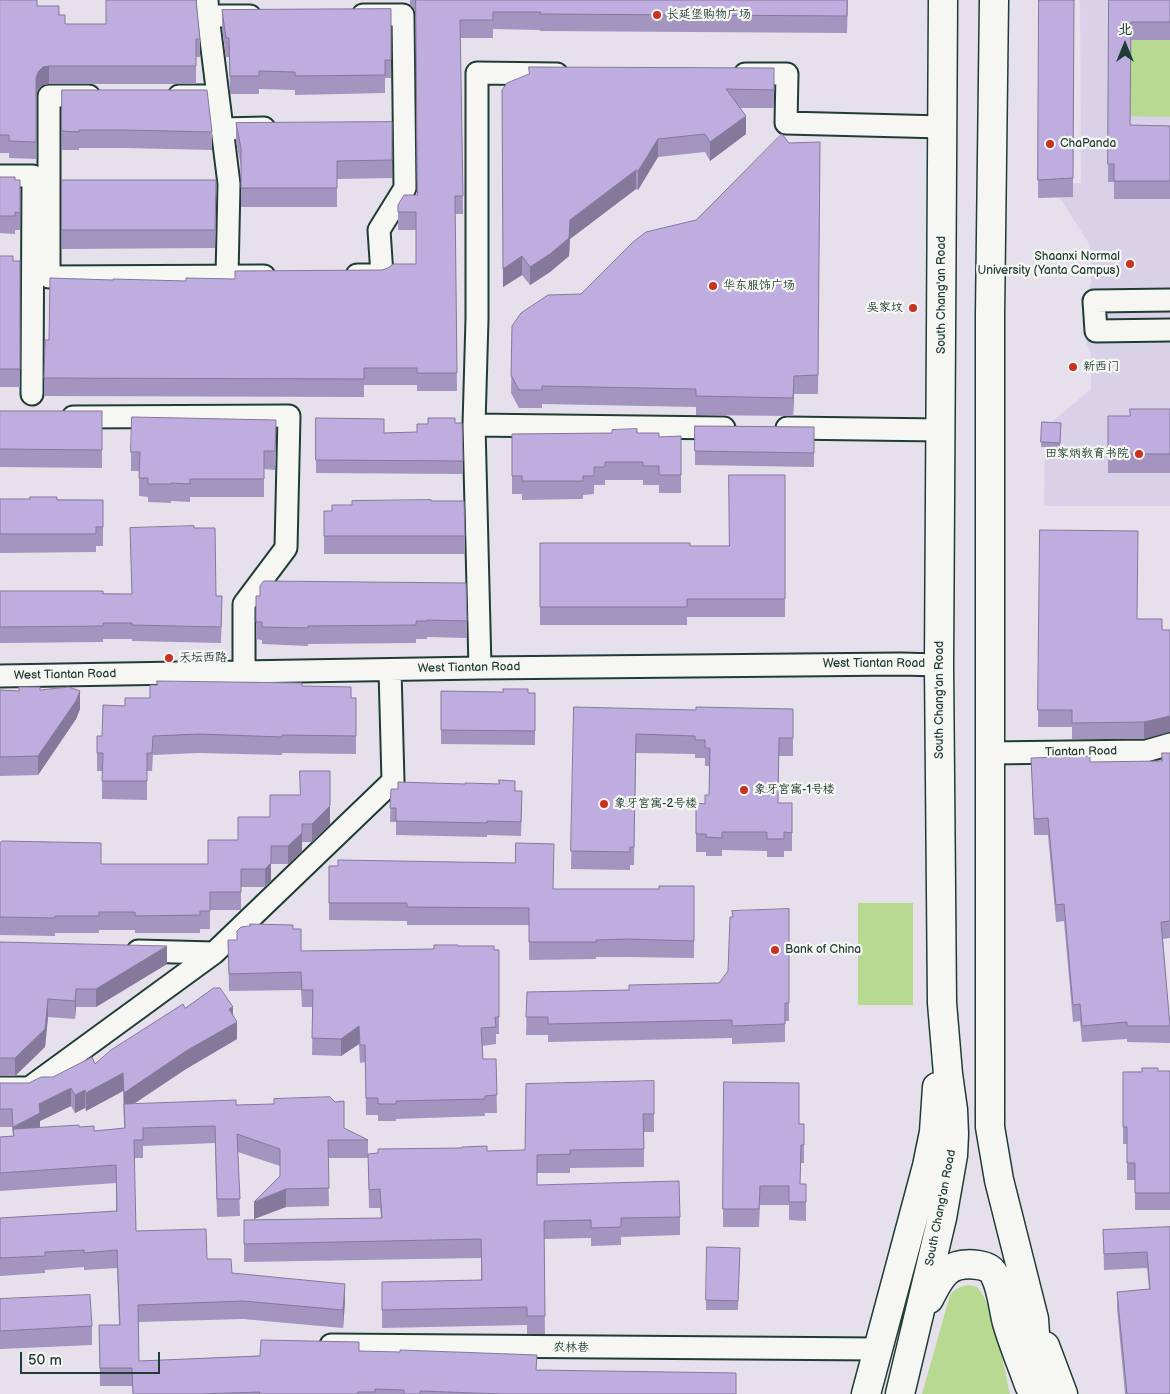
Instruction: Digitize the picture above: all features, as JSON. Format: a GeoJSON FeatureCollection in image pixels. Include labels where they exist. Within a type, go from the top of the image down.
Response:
{"type":"FeatureCollection","features":[{"type":"Feature","properties":{"kind":"main road","name":"South Chang'an Road"},"geometry":{"type":"LineString","coordinates":[[900,1394],[942,1218],[954,1148],[954,1110],[948,1074],[942,1003],[939,665],[943,0]]}},
{"type":"Feature","properties":{"kind":"main road"},"geometry":{"type":"LineString","coordinates":[[994,0],[990,315],[990,1127],[999,1180],[1033,1316],[1063,1394]]}},
{"type":"Feature","properties":{"kind":"main road"},"geometry":{"type":"LineString","coordinates":[[866,1394],[933,1139],[942,1003]]}},
{"type":"Feature","properties":{"kind":"main road"},"geometry":{"type":"LineString","coordinates":[[919,1319],[943,1274],[951,1268],[972,1264],[988,1268],[997,1280],[1008,1325],[1032,1394]]}},
{"type":"Feature","properties":{"kind":"main road"},"geometry":{"type":"LineString","coordinates":[[1033,1316],[1040,1394]]}},
{"type":"Feature","properties":{"kind":"street"},"geometry":{"type":"LineString","coordinates":[[227,276],[229,184],[208,8],[266,16]]}},
{"type":"Feature","properties":{"kind":"street"},"geometry":{"type":"LineString","coordinates":[[333,275],[382,275],[379,230],[406,188],[395,126],[403,15],[345,15]]}},
{"type":"Feature","properties":{"kind":"street"},"geometry":{"type":"LineString","coordinates":[[480,668],[474,425],[477,319],[477,74],[577,74]]}},
{"type":"Feature","properties":{"kind":"street"},"geometry":{"type":"LineString","coordinates":[[727,74],[787,74],[786,123],[943,127]]}},
{"type":"Feature","properties":{"kind":"street"},"geometry":{"type":"LineString","coordinates":[[108,96],[49,96],[49,277],[285,275]]}},
{"type":"Feature","properties":{"kind":"street"},"geometry":{"type":"LineString","coordinates":[[158,96],[218,96]]}},
{"type":"Feature","properties":{"kind":"street"},"geometry":{"type":"LineString","coordinates":[[222,129],[280,128]]}},
{"type":"Feature","properties":{"kind":"street"},"geometry":{"type":"LineString","coordinates":[[0,176],[33,176],[32,394]]}},
{"type":"Feature","properties":{"kind":"street"},"geometry":{"type":"LineString","coordinates":[[1170,300],[1094,302],[1096,331],[1170,330]]}},
{"type":"Feature","properties":{"kind":"street"},"geometry":{"type":"LineString","coordinates":[[50,417],[289,416],[286,548],[244,604],[244,672]]}},
{"type":"Feature","properties":{"kind":"street"},"geometry":{"type":"LineString","coordinates":[[474,425],[741,428]]}},
{"type":"Feature","properties":{"kind":"street"},"geometry":{"type":"LineString","coordinates":[[770,428],[941,430]]}},
{"type":"Feature","properties":{"kind":"street","name":"West Tiantan Road"},"geometry":{"type":"LineString","coordinates":[[0,676],[480,668],[939,665]]}},
{"type":"Feature","properties":{"kind":"street"},"geometry":{"type":"LineString","coordinates":[[0,1088],[29,1088],[214,953],[393,781],[390,670]]}},
{"type":"Feature","properties":{"kind":"street","name":"Tiantan Road"},"geometry":{"type":"LineString","coordinates":[[990,753],[1146,751],[1170,744]]}},
{"type":"Feature","properties":{"kind":"street"},"geometry":{"type":"LineString","coordinates":[[117,950],[214,953]]}},
{"type":"Feature","properties":{"kind":"street","name":"农林巷"},"geometry":{"type":"LineString","coordinates":[[313,1345],[878,1349]]}},
{"type":"Feature","properties":{"kind":"shaded area","name":"Shaanxi Normal University (Yanta Campus)"},"geometry":{"type":"Polygon","coordinates":[[[1080,0],[1170,0],[1170,506],[1044,506],[1045,428],[1091,389],[1091,353],[1086,343],[1087,294],[1091,283],[1090,245],[1050,183],[1081,183],[1080,0]]]}},
{"type":"Feature","properties":{"kind":"green space"},"geometry":{"type":"Polygon","coordinates":[[[1124,35],[1170,35],[1170,117],[1123,116],[1124,35]]]}},
{"type":"Feature","properties":{"kind":"green space"},"geometry":{"type":"Polygon","coordinates":[[[858,903],[913,903],[913,1005],[858,1005],[858,903]]]}},
{"type":"Feature","properties":{"kind":"green space"},"geometry":{"type":"Polygon","coordinates":[[[970,1285],[977,1287],[988,1307],[998,1337],[1010,1394],[922,1394],[950,1295],[959,1288],[970,1285]]]}},
{"type":"Feature","properties":{"kind":"building"},"geometry":{"type":"Polygon","coordinates":[[[0,0],[37,0],[37,6],[59,6],[59,15],[65,15],[65,24],[106,24],[106,0],[196,0],[200,39],[196,39],[196,66],[43,67],[38,72],[36,78],[36,142],[9,141],[9,135],[0,135],[0,0]]]}},
{"type":"Feature","properties":{"kind":"building"},"geometry":{"type":"Polygon","coordinates":[[[416,0],[847,0],[847,16],[493,12],[493,20],[460,20],[463,196],[455,196],[457,373],[417,373],[417,368],[364,368],[364,379],[44,378],[45,340],[49,340],[50,278],[186,281],[186,278],[235,279],[235,271],[382,270],[393,264],[416,264],[416,212],[398,212],[398,205],[404,195],[417,195],[416,0]]]}},
{"type":"Feature","properties":{"kind":"building"},"geometry":{"type":"Polygon","coordinates":[[[1039,0],[1074,0],[1073,178],[1038,180],[1039,0]]]}},
{"type":"Feature","properties":{"kind":"building"},"geometry":{"type":"Polygon","coordinates":[[[1109,0],[1170,0],[1170,22],[1131,22],[1130,125],[1170,126],[1170,181],[1114,181],[1114,164],[1108,164],[1109,0]]]}},
{"type":"Feature","properties":{"kind":"building"},"geometry":{"type":"Polygon","coordinates":[[[391,9],[391,60],[385,60],[385,75],[295,76],[295,72],[259,71],[259,76],[230,76],[229,38],[226,38],[222,10],[391,9]]]}},
{"type":"Feature","properties":{"kind":"building"},"geometry":{"type":"Polygon","coordinates":[[[529,67],[774,68],[774,90],[726,89],[746,116],[710,142],[705,134],[658,139],[638,171],[636,170],[570,220],[569,238],[550,254],[530,267],[522,256],[503,269],[502,90],[507,83],[529,74],[529,67]]]}},
{"type":"Feature","properties":{"kind":"building"},"geometry":{"type":"Polygon","coordinates":[[[62,90],[207,90],[212,132],[62,131],[62,90]]]}},
{"type":"Feature","properties":{"kind":"building"},"geometry":{"type":"Polygon","coordinates":[[[392,122],[392,160],[337,161],[337,188],[241,188],[241,148],[236,123],[392,122]]]}},
{"type":"Feature","properties":{"kind":"building","name":"华东服饰广场"},"geometry":{"type":"Polygon","coordinates":[[[782,134],[789,143],[820,142],[818,375],[794,376],[793,398],[696,396],[696,389],[542,386],[542,390],[519,390],[511,375],[512,326],[521,313],[548,295],[581,294],[633,242],[646,232],[696,220],[782,134]]]}},
{"type":"Feature","properties":{"kind":"building"},"geometry":{"type":"Polygon","coordinates":[[[0,177],[15,177],[15,180],[20,180],[20,213],[15,212],[15,216],[0,216],[0,177]]]}},
{"type":"Feature","properties":{"kind":"building"},"geometry":{"type":"Polygon","coordinates":[[[62,180],[216,180],[215,230],[62,230],[62,180]]]}},
{"type":"Feature","properties":{"kind":"building"},"geometry":{"type":"Polygon","coordinates":[[[0,256],[13,256],[13,261],[20,261],[20,369],[0,369],[0,256]]]}},
{"type":"Feature","properties":{"kind":"building"},"geometry":{"type":"Polygon","coordinates":[[[1130,409],[1170,409],[1170,454],[1108,454],[1108,416],[1130,416],[1130,409]]]}},
{"type":"Feature","properties":{"kind":"building"},"geometry":{"type":"Polygon","coordinates":[[[0,411],[102,411],[102,450],[0,449],[0,411]]]}},
{"type":"Feature","properties":{"kind":"building"},"geometry":{"type":"Polygon","coordinates":[[[132,417],[276,420],[275,451],[264,451],[264,479],[190,479],[190,484],[148,484],[148,478],[139,478],[140,452],[131,452],[132,417]]]}},
{"type":"Feature","properties":{"kind":"building"},"geometry":{"type":"Polygon","coordinates":[[[316,418],[384,419],[384,433],[417,432],[417,424],[428,424],[428,418],[455,418],[455,423],[462,423],[463,461],[316,460],[316,418]]]}},
{"type":"Feature","properties":{"kind":"building"},"geometry":{"type":"Polygon","coordinates":[[[1042,422],[1061,423],[1060,443],[1041,442],[1042,422]]]}},
{"type":"Feature","properties":{"kind":"building"},"geometry":{"type":"Polygon","coordinates":[[[695,426],[814,427],[814,453],[695,451],[695,426]]]}},
{"type":"Feature","properties":{"kind":"building"},"geometry":{"type":"Polygon","coordinates":[[[637,429],[637,433],[659,433],[659,437],[681,436],[681,475],[659,475],[659,466],[643,466],[643,462],[605,462],[605,467],[594,467],[594,476],[583,476],[583,481],[522,481],[522,476],[512,476],[512,434],[612,433],[612,430],[637,429]]]}},
{"type":"Feature","properties":{"kind":"building"},"geometry":{"type":"Polygon","coordinates":[[[729,475],[785,475],[785,599],[687,599],[687,607],[540,607],[540,543],[690,543],[690,546],[729,546],[729,475]]]}},
{"type":"Feature","properties":{"kind":"building"},"geometry":{"type":"Polygon","coordinates":[[[30,497],[57,497],[57,500],[103,500],[103,527],[96,527],[96,534],[0,534],[0,499],[30,499],[30,497]]]}},
{"type":"Feature","properties":{"kind":"building"},"geometry":{"type":"Polygon","coordinates":[[[352,501],[464,501],[465,536],[324,536],[324,511],[332,511],[332,505],[352,505],[352,501]]]}},
{"type":"Feature","properties":{"kind":"building"},"geometry":{"type":"Polygon","coordinates":[[[194,526],[194,528],[215,528],[216,596],[222,596],[221,627],[103,623],[103,626],[0,627],[0,591],[103,591],[103,594],[132,594],[130,528],[194,526]]]}},
{"type":"Feature","properties":{"kind":"building"},"geometry":{"type":"Polygon","coordinates":[[[1040,530],[1138,531],[1137,619],[1162,619],[1162,630],[1170,630],[1170,716],[1144,722],[1072,723],[1072,710],[1038,710],[1040,530]]]}},
{"type":"Feature","properties":{"kind":"building"},"geometry":{"type":"Polygon","coordinates":[[[264,581],[466,583],[467,621],[427,620],[416,621],[416,625],[308,626],[308,628],[262,627],[262,622],[256,622],[256,596],[260,596],[260,586],[264,581]]]}},
{"type":"Feature","properties":{"kind":"building"},"geometry":{"type":"Polygon","coordinates":[[[157,681],[302,683],[302,686],[351,687],[351,698],[356,698],[356,736],[282,735],[282,737],[199,734],[153,736],[152,753],[147,753],[147,781],[102,781],[103,753],[97,753],[97,736],[102,736],[103,705],[125,706],[125,698],[150,698],[150,685],[157,685],[157,681]]]}},
{"type":"Feature","properties":{"kind":"building"},"geometry":{"type":"Polygon","coordinates":[[[19,687],[40,687],[40,690],[69,687],[80,691],[76,701],[38,756],[0,757],[0,690],[19,691],[19,687]]]}},
{"type":"Feature","properties":{"kind":"building"},"geometry":{"type":"Polygon","coordinates":[[[503,689],[528,689],[528,693],[535,693],[535,731],[441,730],[441,691],[503,692],[503,689]]]}},
{"type":"Feature","properties":{"kind":"building"},"geometry":{"type":"Polygon","coordinates":[[[574,707],[696,710],[696,707],[793,709],[793,738],[779,738],[778,803],[792,803],[792,833],[784,832],[784,839],[767,839],[767,832],[722,832],[722,838],[706,837],[706,834],[696,834],[696,803],[705,804],[705,795],[709,795],[710,748],[705,748],[705,740],[695,740],[695,736],[636,734],[634,847],[630,847],[630,852],[571,851],[574,707]]]}},
{"type":"Feature","properties":{"kind":"building"},"geometry":{"type":"Polygon","coordinates":[[[1162,753],[1170,753],[1170,921],[1161,922],[1170,1026],[1127,1026],[1127,1022],[1082,1026],[1080,1004],[1073,1005],[1064,904],[1056,905],[1048,818],[1034,819],[1031,758],[1090,756],[1090,762],[1162,761],[1162,753]]]}},
{"type":"Feature","properties":{"kind":"building"},"geometry":{"type":"Polygon","coordinates":[[[300,771],[330,771],[330,806],[312,824],[302,824],[302,833],[288,846],[271,846],[271,863],[265,869],[241,869],[241,892],[210,892],[210,911],[200,911],[200,915],[135,916],[135,912],[99,912],[99,916],[55,916],[55,918],[0,917],[0,843],[2,841],[101,843],[101,864],[208,864],[208,840],[238,840],[238,817],[270,817],[270,795],[300,795],[300,771]]]}},
{"type":"Feature","properties":{"kind":"building"},"geometry":{"type":"Polygon","coordinates":[[[499,780],[515,781],[515,791],[522,791],[521,822],[396,821],[396,808],[390,808],[391,789],[398,789],[398,782],[499,784],[499,780]]]}},
{"type":"Feature","properties":{"kind":"building"},"geometry":{"type":"Polygon","coordinates":[[[516,843],[554,844],[553,889],[659,889],[659,886],[694,886],[694,941],[627,939],[596,940],[596,942],[529,942],[529,908],[407,907],[407,903],[329,903],[329,866],[338,866],[338,860],[515,863],[516,843]]]}},
{"type":"Feature","properties":{"kind":"building"},"geometry":{"type":"Polygon","coordinates":[[[789,909],[789,1003],[785,1003],[785,1024],[732,1026],[732,1020],[548,1024],[548,1017],[526,1017],[527,992],[629,990],[629,985],[719,983],[728,971],[730,917],[733,917],[732,911],[789,909]]]}},
{"type":"Feature","properties":{"kind":"building"},"geometry":{"type":"Polygon","coordinates":[[[250,924],[293,925],[293,929],[301,929],[301,951],[434,949],[434,945],[494,946],[494,950],[499,950],[499,1017],[495,1017],[496,1027],[481,1028],[483,1059],[496,1059],[497,1095],[485,1096],[485,1099],[396,1101],[396,1104],[378,1104],[378,1098],[366,1098],[365,1045],[360,1045],[359,1026],[341,1039],[312,1038],[313,990],[302,990],[301,972],[229,974],[228,940],[237,940],[237,931],[241,927],[250,926],[250,924]]]}},
{"type":"Feature","properties":{"kind":"building"},"geometry":{"type":"Polygon","coordinates":[[[0,942],[167,946],[96,989],[76,989],[75,1001],[48,999],[45,1029],[15,1058],[0,1058],[0,942]]]}},
{"type":"Feature","properties":{"kind":"building"},"geometry":{"type":"Polygon","coordinates":[[[214,988],[220,988],[233,1007],[229,1009],[237,1022],[186,1051],[124,1093],[123,1073],[86,1093],[85,1090],[75,1095],[71,1088],[39,1104],[40,1113],[13,1127],[12,1109],[0,1109],[0,1083],[29,1083],[41,1077],[53,1077],[92,1057],[95,1064],[111,1050],[183,1004],[185,1008],[214,988]]]}},
{"type":"Feature","properties":{"kind":"building"},"geometry":{"type":"Polygon","coordinates":[[[1142,1068],[1158,1068],[1158,1071],[1170,1071],[1170,1193],[1135,1193],[1135,1163],[1127,1163],[1127,1127],[1123,1127],[1123,1072],[1142,1072],[1142,1068]]]}},
{"type":"Feature","properties":{"kind":"building"},"geometry":{"type":"Polygon","coordinates":[[[654,1081],[654,1114],[643,1114],[644,1149],[570,1150],[570,1154],[537,1155],[537,1185],[679,1181],[680,1217],[621,1218],[621,1227],[591,1228],[591,1220],[544,1221],[545,1316],[527,1316],[527,1307],[382,1310],[382,1282],[482,1280],[481,1239],[244,1244],[244,1220],[382,1218],[380,1189],[369,1190],[368,1154],[378,1153],[378,1149],[487,1146],[487,1151],[525,1150],[526,1084],[654,1081]]]}},
{"type":"Feature","properties":{"kind":"building"},"geometry":{"type":"Polygon","coordinates":[[[724,1082],[799,1083],[799,1124],[804,1124],[804,1145],[801,1145],[800,1184],[806,1184],[806,1202],[789,1202],[789,1186],[760,1186],[759,1209],[723,1209],[724,1082]]]}},
{"type":"Feature","properties":{"kind":"building"},"geometry":{"type":"Polygon","coordinates":[[[330,1097],[335,1102],[344,1101],[344,1128],[368,1140],[328,1140],[329,1188],[286,1189],[254,1202],[280,1176],[280,1149],[237,1134],[240,1199],[217,1199],[215,1126],[143,1128],[143,1140],[134,1140],[136,1231],[206,1229],[207,1259],[231,1259],[232,1273],[345,1284],[343,1310],[243,1301],[138,1305],[139,1361],[260,1356],[261,1340],[359,1342],[359,1351],[400,1352],[400,1350],[537,1355],[536,1370],[736,1373],[736,1394],[501,1394],[420,1391],[420,1394],[404,1394],[404,1390],[375,1389],[375,1392],[358,1392],[358,1394],[259,1394],[260,1392],[133,1394],[132,1368],[100,1368],[99,1325],[120,1325],[117,1250],[84,1253],[84,1250],[45,1252],[45,1256],[0,1258],[0,1218],[117,1211],[116,1165],[0,1173],[0,1137],[14,1136],[13,1129],[79,1125],[79,1127],[94,1126],[94,1131],[125,1128],[124,1104],[236,1100],[236,1105],[274,1104],[274,1099],[330,1097]]]}},
{"type":"Feature","properties":{"kind":"building"},"geometry":{"type":"Polygon","coordinates":[[[1170,1227],[1170,1394],[1127,1394],[1117,1292],[1150,1289],[1147,1252],[1104,1254],[1103,1230],[1170,1227]]]}},
{"type":"Feature","properties":{"kind":"building"},"geometry":{"type":"Polygon","coordinates":[[[707,1247],[740,1248],[738,1301],[706,1300],[707,1247]]]}},
{"type":"Feature","properties":{"kind":"building"},"geometry":{"type":"Polygon","coordinates":[[[90,1295],[92,1326],[0,1331],[0,1299],[90,1295]]]}},
{"type":"Feature","properties":{"kind":"place","name":"长延堡购物广场"},"geometry":{"type":"Point","coordinates":[657,15]}},
{"type":"Feature","properties":{"kind":"place","name":"ChaPanda"},"geometry":{"type":"Point","coordinates":[1050,144]}},
{"type":"Feature","properties":{"kind":"place","name":"Shaanxi Normal University (Yanta Campus)"},"geometry":{"type":"Point","coordinates":[1130,264]}},
{"type":"Feature","properties":{"kind":"place","name":"华东服饰广场"},"geometry":{"type":"Point","coordinates":[713,286]}},
{"type":"Feature","properties":{"kind":"place","name":"吴家坟"},"geometry":{"type":"Point","coordinates":[913,308]}},
{"type":"Feature","properties":{"kind":"place","name":"新西门"},"geometry":{"type":"Point","coordinates":[1073,367]}},
{"type":"Feature","properties":{"kind":"place","name":"田家炳教育书院"},"geometry":{"type":"Point","coordinates":[1139,454]}},
{"type":"Feature","properties":{"kind":"place","name":"天坛西路"},"geometry":{"type":"Point","coordinates":[169,658]}},
{"type":"Feature","properties":{"kind":"place","name":"象牙宫寓-1号楼"},"geometry":{"type":"Point","coordinates":[744,790]}},
{"type":"Feature","properties":{"kind":"place","name":"象牙宫寓-2号楼"},"geometry":{"type":"Point","coordinates":[604,804]}},
{"type":"Feature","properties":{"kind":"place","name":"Bank of China"},"geometry":{"type":"Point","coordinates":[775,950]}}]}
